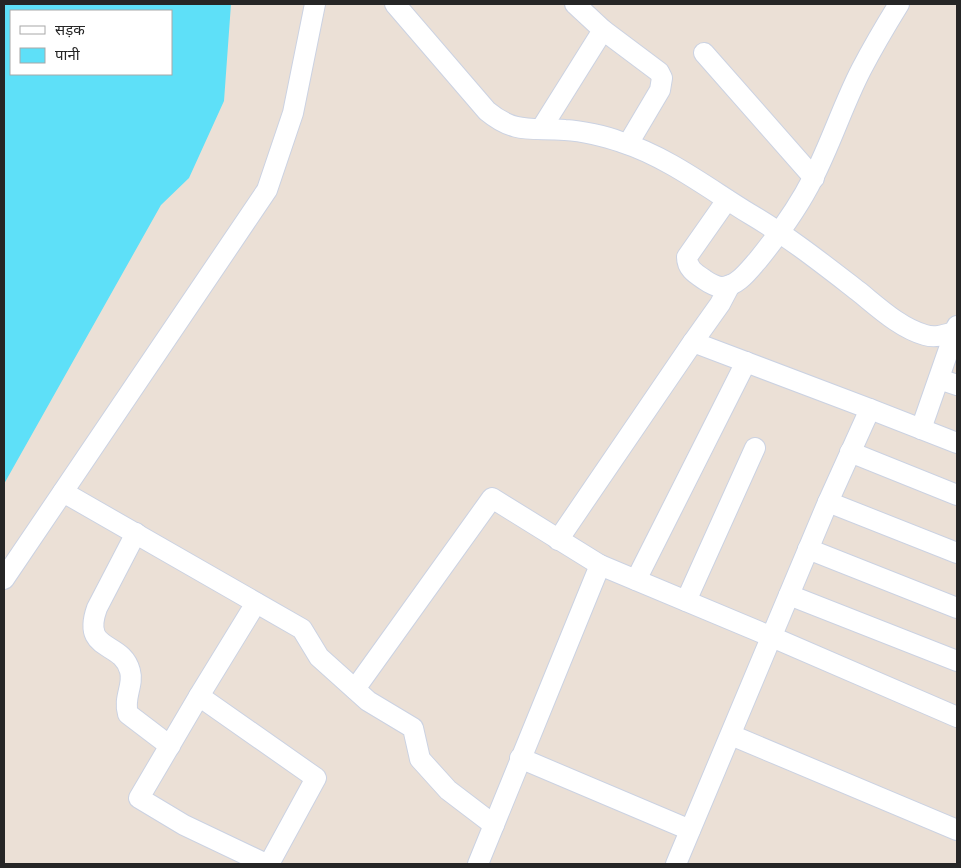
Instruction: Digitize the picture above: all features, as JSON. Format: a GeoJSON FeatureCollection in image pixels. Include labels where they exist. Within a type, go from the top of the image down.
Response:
{"type":"FeatureCollection","features":[{"type":"Feature","properties":{"kind":"street"},"geometry":{"type":"LineString","coordinates":[[4,579],[267,190],[294,113],[315,4]]}},
{"type":"Feature","properties":{"kind":"street"},"geometry":{"type":"LineString","coordinates":[[395,4],[486,111],[503,123],[526,129],[566,130],[628,144],[666,162],[781,232],[892,318],[925,335],[936,337],[954,334],[948,382],[921,429]]}},
{"type":"Feature","properties":{"kind":"street"},"geometry":{"type":"LineString","coordinates":[[575,4],[603,30],[659,72],[662,78],[660,90],[628,144]]}},
{"type":"Feature","properties":{"kind":"street"},"geometry":{"type":"LineString","coordinates":[[558,540],[720,304],[730,285],[748,271],[781,232],[814,178],[860,71],[899,4]]}},
{"type":"Feature","properties":{"kind":"street"},"geometry":{"type":"LineString","coordinates":[[541,130],[603,30]]}},
{"type":"Feature","properties":{"kind":"street"},"geometry":{"type":"LineString","coordinates":[[704,53],[814,178]]}},
{"type":"Feature","properties":{"kind":"street"},"geometry":{"type":"LineString","coordinates":[[727,200],[689,253],[687,263],[697,275],[709,282],[721,287],[730,285]]}},
{"type":"Feature","properties":{"kind":"street"},"geometry":{"type":"LineString","coordinates":[[693,342],[957,444]]}},
{"type":"Feature","properties":{"kind":"street"},"geometry":{"type":"LineString","coordinates":[[636,580],[746,362]]}},
{"type":"Feature","properties":{"kind":"street"},"geometry":{"type":"LineString","coordinates":[[676,864],[828,502],[870,409]]}},
{"type":"Feature","properties":{"kind":"street"},"geometry":{"type":"LineString","coordinates":[[686,601],[755,448]]}},
{"type":"Feature","properties":{"kind":"street"},"geometry":{"type":"LineString","coordinates":[[850,452],[957,495]]}},
{"type":"Feature","properties":{"kind":"street"},"geometry":{"type":"LineString","coordinates":[[63,492],[302,629],[319,657],[368,701],[413,728],[420,759],[448,790],[494,825]]}},
{"type":"Feature","properties":{"kind":"street"},"geometry":{"type":"LineString","coordinates":[[355,689],[492,498],[600,565],[957,717]]}},
{"type":"Feature","properties":{"kind":"street"},"geometry":{"type":"LineString","coordinates":[[828,502],[957,553]]}},
{"type":"Feature","properties":{"kind":"street"},"geometry":{"type":"LineString","coordinates":[[136,533],[97,608],[92,620],[92,630],[99,642],[118,655],[126,663],[130,671],[131,681],[126,699],[128,714],[170,746]]}},
{"type":"Feature","properties":{"kind":"street"},"geometry":{"type":"LineString","coordinates":[[808,550],[957,608]]}},
{"type":"Feature","properties":{"kind":"street"},"geometry":{"type":"LineString","coordinates":[[478,864],[600,565]]}},
{"type":"Feature","properties":{"kind":"street"},"geometry":{"type":"LineString","coordinates":[[789,595],[957,661]]}},
{"type":"Feature","properties":{"kind":"street"},"geometry":{"type":"LineString","coordinates":[[256,602],[139,798],[184,825],[266,864]]}},
{"type":"Feature","properties":{"kind":"street"},"geometry":{"type":"LineString","coordinates":[[199,696],[316,778],[269,864]]}},
{"type":"Feature","properties":{"kind":"street"},"geometry":{"type":"LineString","coordinates":[[731,736],[957,830]]}},
{"type":"Feature","properties":{"kind":"street"},"geometry":{"type":"LineString","coordinates":[[520,758],[690,830]]}},
{"type":"Feature","properties":{"kind":"water"},"geometry":{"type":"Polygon","coordinates":[[[4,4],[231,4],[224,101],[189,178],[161,205],[4,484],[4,4]]]}}]}
